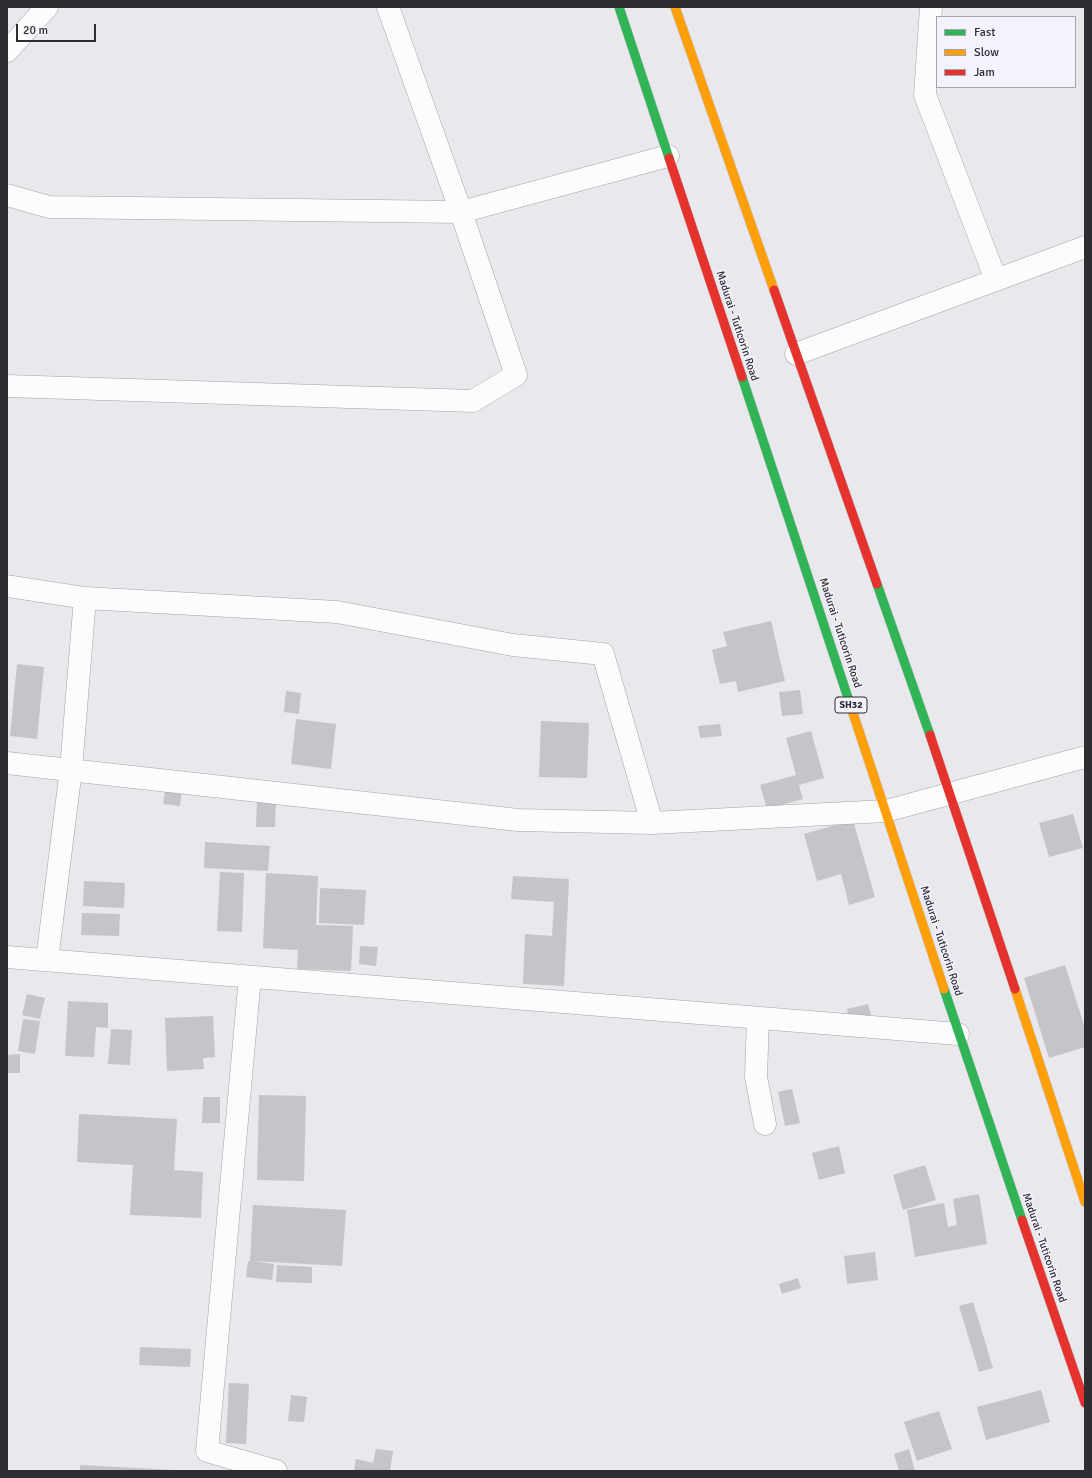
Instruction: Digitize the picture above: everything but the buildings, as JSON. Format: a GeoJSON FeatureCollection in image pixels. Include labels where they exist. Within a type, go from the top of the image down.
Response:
{"type":"FeatureCollection","features":[{"type":"Feature","properties":{"kind":"main road","name":"Madurai - Tuticorin Road"},"geometry":{"type":"LineString","coordinates":[[619,7],[886,811],[958,1034],[1085,1403]]}},
{"type":"Feature","properties":{"kind":"main road"},"geometry":{"type":"LineString","coordinates":[[675,7],[950,793],[1085,1202]]}},
{"type":"Feature","properties":{"kind":"street"},"geometry":{"type":"LineString","coordinates":[[7,51],[47,7]]}},
{"type":"Feature","properties":{"kind":"street"},"geometry":{"type":"LineString","coordinates":[[7,386],[473,401],[516,376],[461,212],[388,7]]}},
{"type":"Feature","properties":{"kind":"street"},"geometry":{"type":"LineString","coordinates":[[931,7],[925,95],[996,280]]}},
{"type":"Feature","properties":{"kind":"street"},"geometry":{"type":"LineString","coordinates":[[7,195],[49,207],[461,212],[668,156]]}},
{"type":"Feature","properties":{"kind":"street"},"geometry":{"type":"LineString","coordinates":[[796,354],[1085,247]]}},
{"type":"Feature","properties":{"kind":"street"},"geometry":{"type":"LineString","coordinates":[[7,586],[85,598],[337,612],[513,645],[603,654],[652,823]]}},
{"type":"Feature","properties":{"kind":"street"},"geometry":{"type":"LineString","coordinates":[[47,960],[71,769],[85,598]]}},
{"type":"Feature","properties":{"kind":"street"},"geometry":{"type":"LineString","coordinates":[[7,763],[518,820],[652,823],[886,811],[1085,757]]}},
{"type":"Feature","properties":{"kind":"street"},"geometry":{"type":"LineString","coordinates":[[7,957],[958,1034]]}},
{"type":"Feature","properties":{"kind":"street"},"geometry":{"type":"LineString","coordinates":[[250,977],[207,1452],[276,1471]]}},
{"type":"Feature","properties":{"kind":"street"},"geometry":{"type":"LineString","coordinates":[[758,1018],[756,1077],[765,1124]]}},
{"type":"Feature","properties":{"kind":"traffic: fast"},"geometry":{"type":"LineString","coordinates":[[619,7],[669,158]]}},
{"type":"Feature","properties":{"kind":"traffic: fast"},"geometry":{"type":"LineString","coordinates":[[742,377],[850,704]]}},
{"type":"Feature","properties":{"kind":"traffic: fast"},"geometry":{"type":"LineString","coordinates":[[877,584],[930,735]]}},
{"type":"Feature","properties":{"kind":"traffic: fast"},"geometry":{"type":"LineString","coordinates":[[944,989],[1022,1220]]}},
{"type":"Feature","properties":{"kind":"traffic: slow"},"geometry":{"type":"LineString","coordinates":[[675,7],[774,290]]}},
{"type":"Feature","properties":{"kind":"traffic: slow"},"geometry":{"type":"LineString","coordinates":[[850,704],[944,989]]}},
{"type":"Feature","properties":{"kind":"traffic: slow"},"geometry":{"type":"LineString","coordinates":[[1015,989],[1085,1202]]}},
{"type":"Feature","properties":{"kind":"traffic: jam"},"geometry":{"type":"LineString","coordinates":[[669,158],[742,377]]}},
{"type":"Feature","properties":{"kind":"traffic: jam"},"geometry":{"type":"LineString","coordinates":[[774,290],[877,584]]}},
{"type":"Feature","properties":{"kind":"traffic: jam"},"geometry":{"type":"LineString","coordinates":[[930,735],[1015,989]]}},
{"type":"Feature","properties":{"kind":"traffic: jam"},"geometry":{"type":"LineString","coordinates":[[1022,1220],[1085,1403]]}}]}
